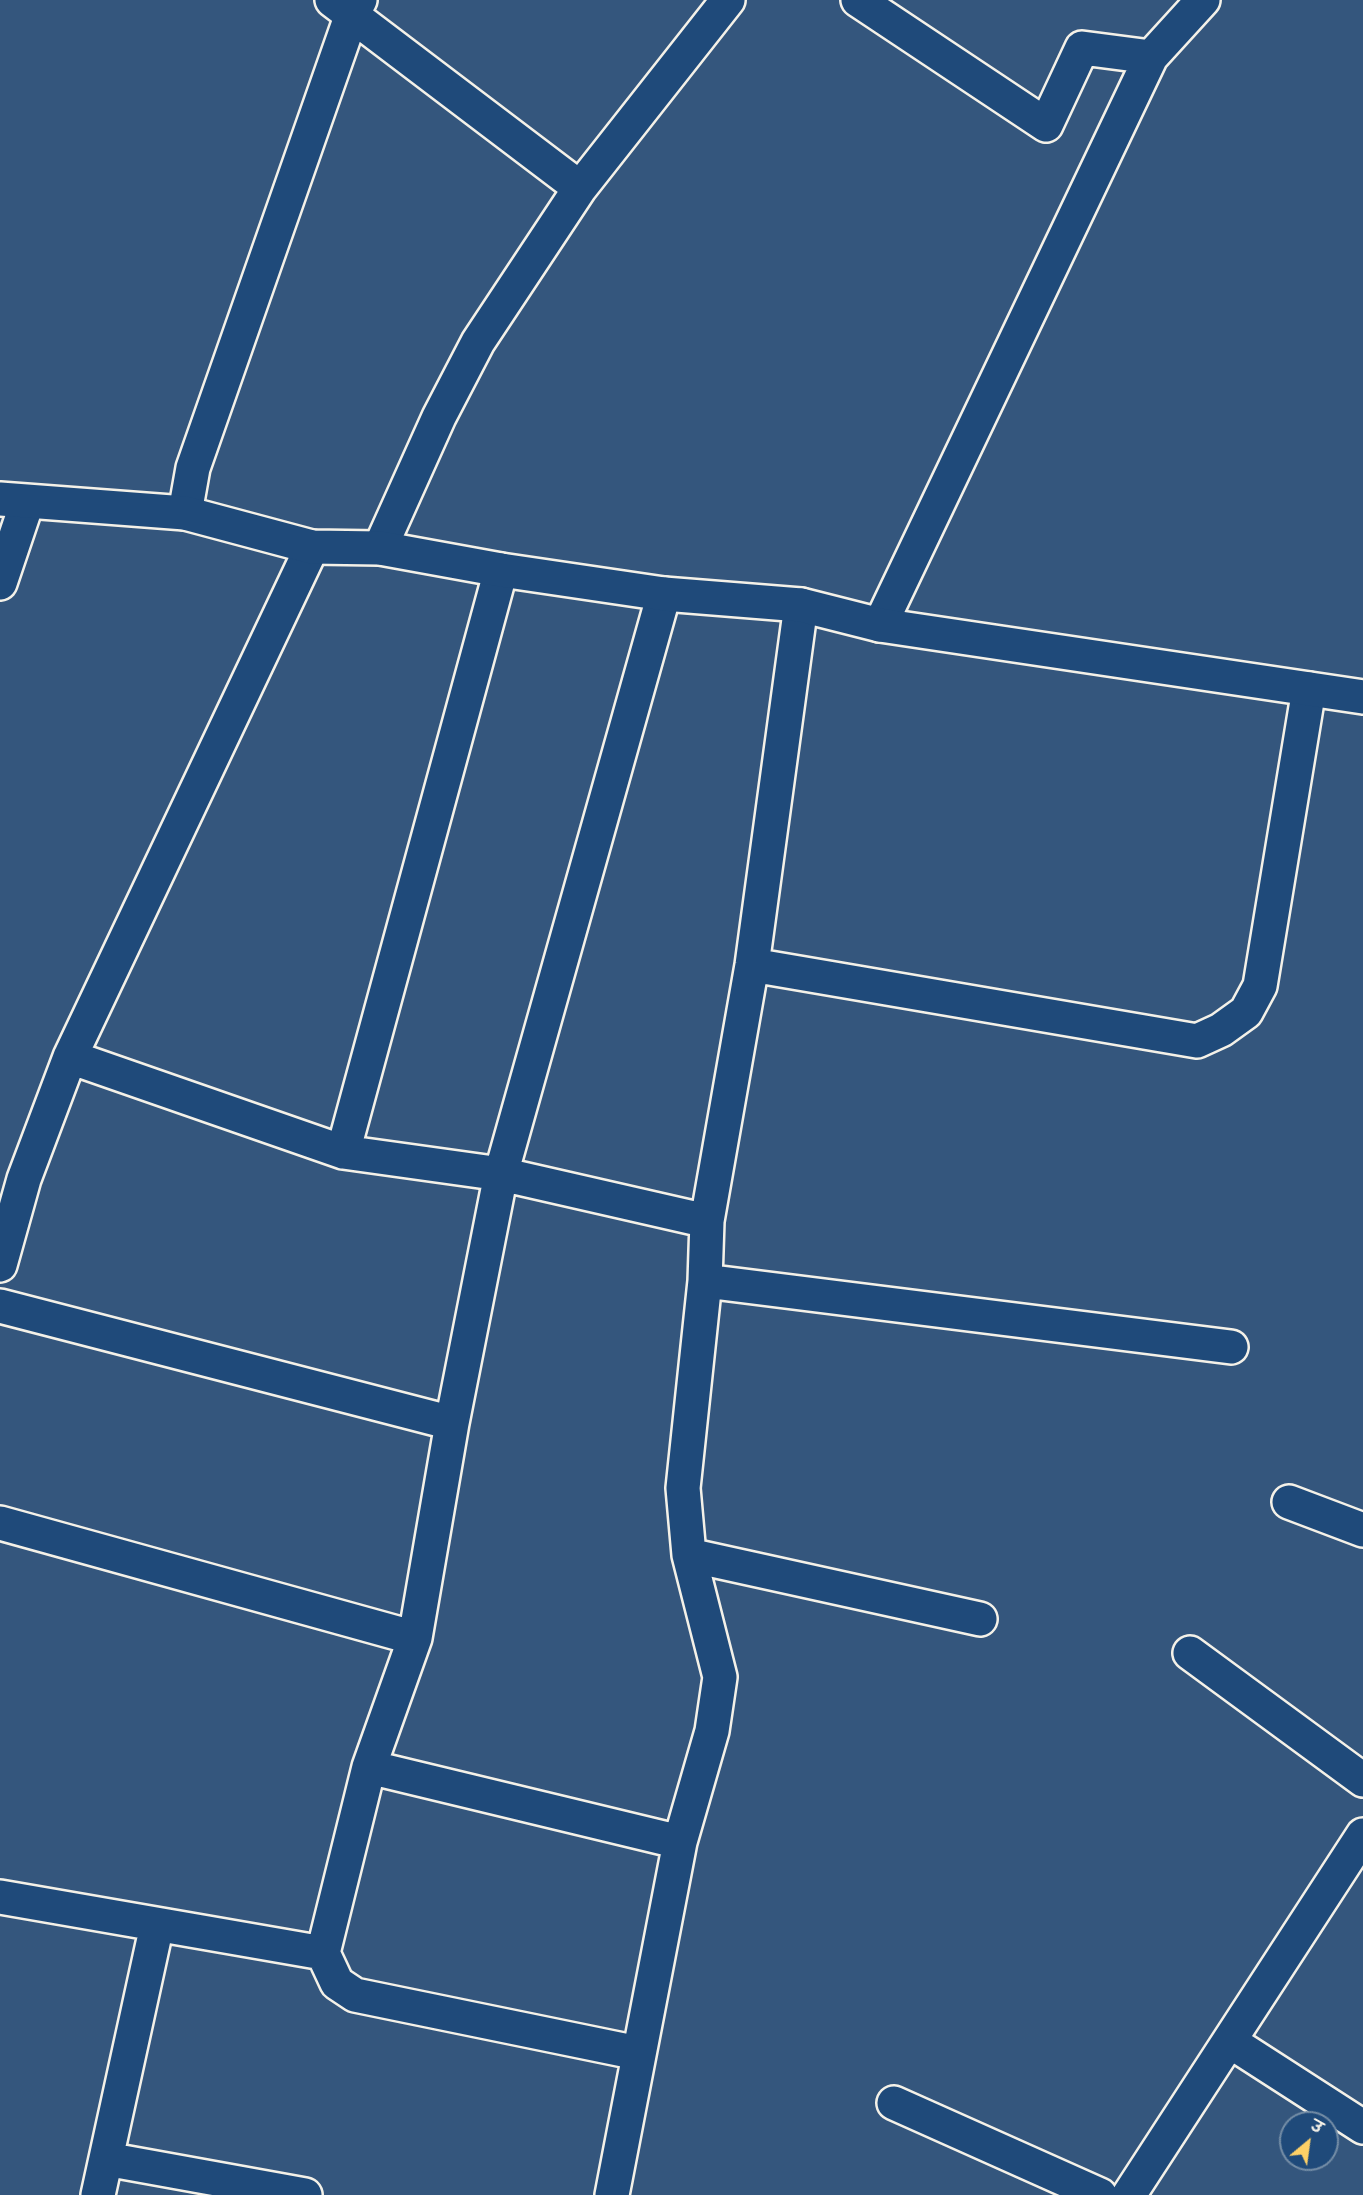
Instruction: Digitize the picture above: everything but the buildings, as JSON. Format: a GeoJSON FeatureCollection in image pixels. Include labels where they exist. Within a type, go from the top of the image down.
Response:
{"type":"FeatureCollection","features":[{"type":"Feature","properties":{"kind":"street"},"geometry":{"type":"LineString","coordinates":[[380,548],[438,417],[478,342],[580,188],[728,0]]}},
{"type":"Feature","properties":{"kind":"street"},"geometry":{"type":"LineString","coordinates":[[858,0],[1046,125],[1082,48],[1151,57]]}},
{"type":"Feature","properties":{"kind":"street"},"geometry":{"type":"LineString","coordinates":[[880,625],[1151,57],[1203,0]]}},
{"type":"Feature","properties":{"kind":"street"},"geometry":{"type":"LineString","coordinates":[[185,513],[193,468],[348,5],[580,188]]}},
{"type":"Feature","properties":{"kind":"street"},"geometry":{"type":"LineString","coordinates":[[0,584],[13,501],[185,513],[312,547],[380,548],[501,570],[664,594],[801,605],[880,625],[1363,697]]}},
{"type":"Feature","properties":{"kind":"street"},"geometry":{"type":"LineString","coordinates":[[0,1265],[24,1179],[70,1057],[312,547]]}},
{"type":"Feature","properties":{"kind":"street"},"geometry":{"type":"LineString","coordinates":[[343,1152],[501,570]]}},
{"type":"Feature","properties":{"kind":"street"},"geometry":{"type":"LineString","coordinates":[[638,2053],[355,1995],[337,1983],[323,1953],[369,1767],[415,1638],[452,1424],[501,1174],[664,594]]}},
{"type":"Feature","properties":{"kind":"street"},"geometry":{"type":"LineString","coordinates":[[612,2195],[680,1842],[712,1731],[720,1677],[689,1555],[683,1488],[705,1281],[707,1221],[752,965],[801,605]]}},
{"type":"Feature","properties":{"kind":"street"},"geometry":{"type":"LineString","coordinates":[[752,965],[1197,1041],[1221,1030],[1246,1012],[1260,986],[1309,689]]}},
{"type":"Feature","properties":{"kind":"street"},"geometry":{"type":"LineString","coordinates":[[70,1057],[343,1152],[501,1174],[707,1221]]}},
{"type":"Feature","properties":{"kind":"street"},"geometry":{"type":"LineString","coordinates":[[705,1281],[1231,1347]]}},
{"type":"Feature","properties":{"kind":"street"},"geometry":{"type":"LineString","coordinates":[[0,1306],[452,1424]]}},
{"type":"Feature","properties":{"kind":"street"},"geometry":{"type":"LineString","coordinates":[[1289,1502],[1363,1530]]}},
{"type":"Feature","properties":{"kind":"street"},"geometry":{"type":"LineString","coordinates":[[0,1523],[415,1638]]}},
{"type":"Feature","properties":{"kind":"street"},"geometry":{"type":"LineString","coordinates":[[689,1555],[980,1618]]}},
{"type":"Feature","properties":{"kind":"street"},"geometry":{"type":"LineString","coordinates":[[1190,1653],[1363,1780]]}},
{"type":"Feature","properties":{"kind":"street"},"geometry":{"type":"LineString","coordinates":[[369,1767],[680,1842]]}},
{"type":"Feature","properties":{"kind":"street"},"geometry":{"type":"LineString","coordinates":[[1129,2195],[1362,1840]]}},
{"type":"Feature","properties":{"kind":"street"},"geometry":{"type":"LineString","coordinates":[[0,1897],[323,1953]]}},
{"type":"Feature","properties":{"kind":"street"},"geometry":{"type":"LineString","coordinates":[[98,2195],[157,1924]]}},
{"type":"Feature","properties":{"kind":"street"},"geometry":{"type":"LineString","coordinates":[[1231,2042],[1363,2127]]}},
{"type":"Feature","properties":{"kind":"street"},"geometry":{"type":"LineString","coordinates":[[894,2103],[1100,2195]]}},
{"type":"Feature","properties":{"kind":"street"},"geometry":{"type":"LineString","coordinates":[[106,2159],[305,2195]]}}]}
